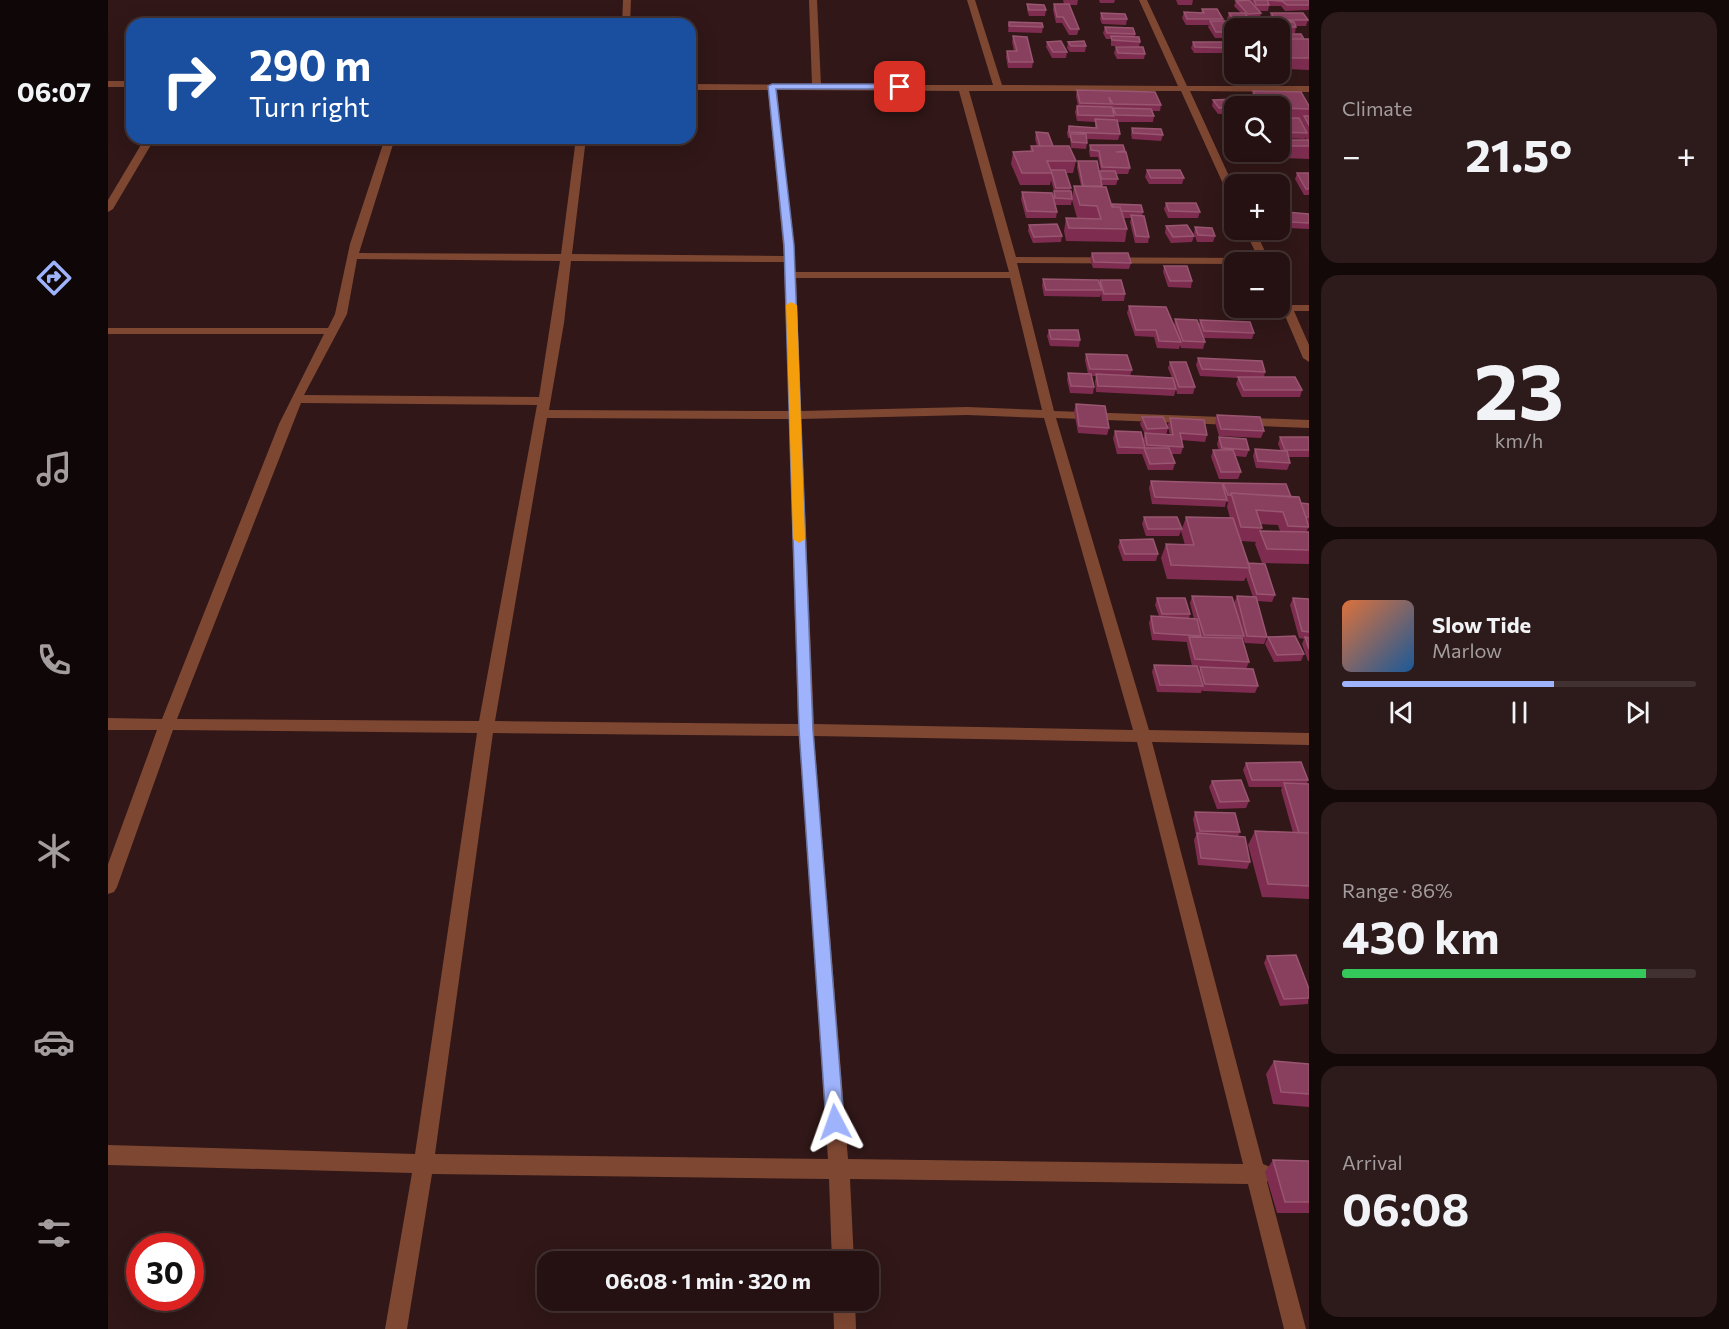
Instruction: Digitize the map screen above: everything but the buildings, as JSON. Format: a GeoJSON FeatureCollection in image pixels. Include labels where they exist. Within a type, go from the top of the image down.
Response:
{"type":"FeatureCollection","features":[{"type":"Feature","properties":{"kind":"street"},"geometry":{"type":"LineString","coordinates":[[626,18],[627,0]]}},
{"type":"Feature","properties":{"kind":"street"},"geometry":{"type":"LineString","coordinates":[[813,0],[817,86]]}},
{"type":"Feature","properties":{"kind":"street"},"geometry":{"type":"LineString","coordinates":[[971,0],[998,87]]}},
{"type":"Feature","properties":{"kind":"street"},"geometry":{"type":"LineString","coordinates":[[1143,0],[1224,176]]}},
{"type":"Feature","properties":{"kind":"street"},"geometry":{"type":"LineString","coordinates":[[108,84],[126,84]]}},
{"type":"Feature","properties":{"kind":"street"},"geometry":{"type":"LineString","coordinates":[[772,86],[791,275],[806,730],[839,1168],[843,1251]]}},
{"type":"Feature","properties":{"kind":"street"},"geometry":{"type":"LineString","coordinates":[[696,87],[1309,89]]}},
{"type":"Feature","properties":{"kind":"street"},"geometry":{"type":"LineString","coordinates":[[963,87],[1013,268],[1048,414],[1143,736],[1295,1329]]}},
{"type":"Feature","properties":{"kind":"street"},"geometry":{"type":"LineString","coordinates":[[108,209],[146,144]]}},
{"type":"Feature","properties":{"kind":"street"},"geometry":{"type":"LineString","coordinates":[[108,887],[167,725],[297,399],[341,314],[352,256],[388,144]]}},
{"type":"Feature","properties":{"kind":"street"},"geometry":{"type":"LineString","coordinates":[[396,1329],[424,1164],[486,728],[567,258],[581,144]]}},
{"type":"Feature","properties":{"kind":"street"},"geometry":{"type":"LineString","coordinates":[[352,256],[789,259]]}},
{"type":"Feature","properties":{"kind":"street"},"geometry":{"type":"LineString","coordinates":[[791,275],[1224,263]]}},
{"type":"Feature","properties":{"kind":"street"},"geometry":{"type":"LineString","coordinates":[[1290,308],[1309,308]]}},
{"type":"Feature","properties":{"kind":"street"},"geometry":{"type":"LineString","coordinates":[[1290,315],[1309,358]]}},
{"type":"Feature","properties":{"kind":"street"},"geometry":{"type":"LineString","coordinates":[[108,331],[333,331]]}},
{"type":"Feature","properties":{"kind":"street"},"geometry":{"type":"LineString","coordinates":[[297,399],[795,415],[968,411],[1309,424]]}},
{"type":"Feature","properties":{"kind":"street"},"geometry":{"type":"LineString","coordinates":[[108,724],[806,730],[1309,739]]}},
{"type":"Feature","properties":{"kind":"street"},"geometry":{"type":"LineString","coordinates":[[108,1155],[424,1164],[1287,1174]]}},
{"type":"Feature","properties":{"kind":"street"},"geometry":{"type":"LineString","coordinates":[[844,1311],[845,1329]]}},
{"type":"Feature","properties":{"kind":"slow traffic"},"geometry":{"type":"LineString","coordinates":[[791,305],[799,539]]}},
{"type":"Feature","properties":{"kind":"route"},"geometry":{"type":"LineString","coordinates":[[835,1122],[806,730],[791,275],[772,86],[900,87]]}}]}
